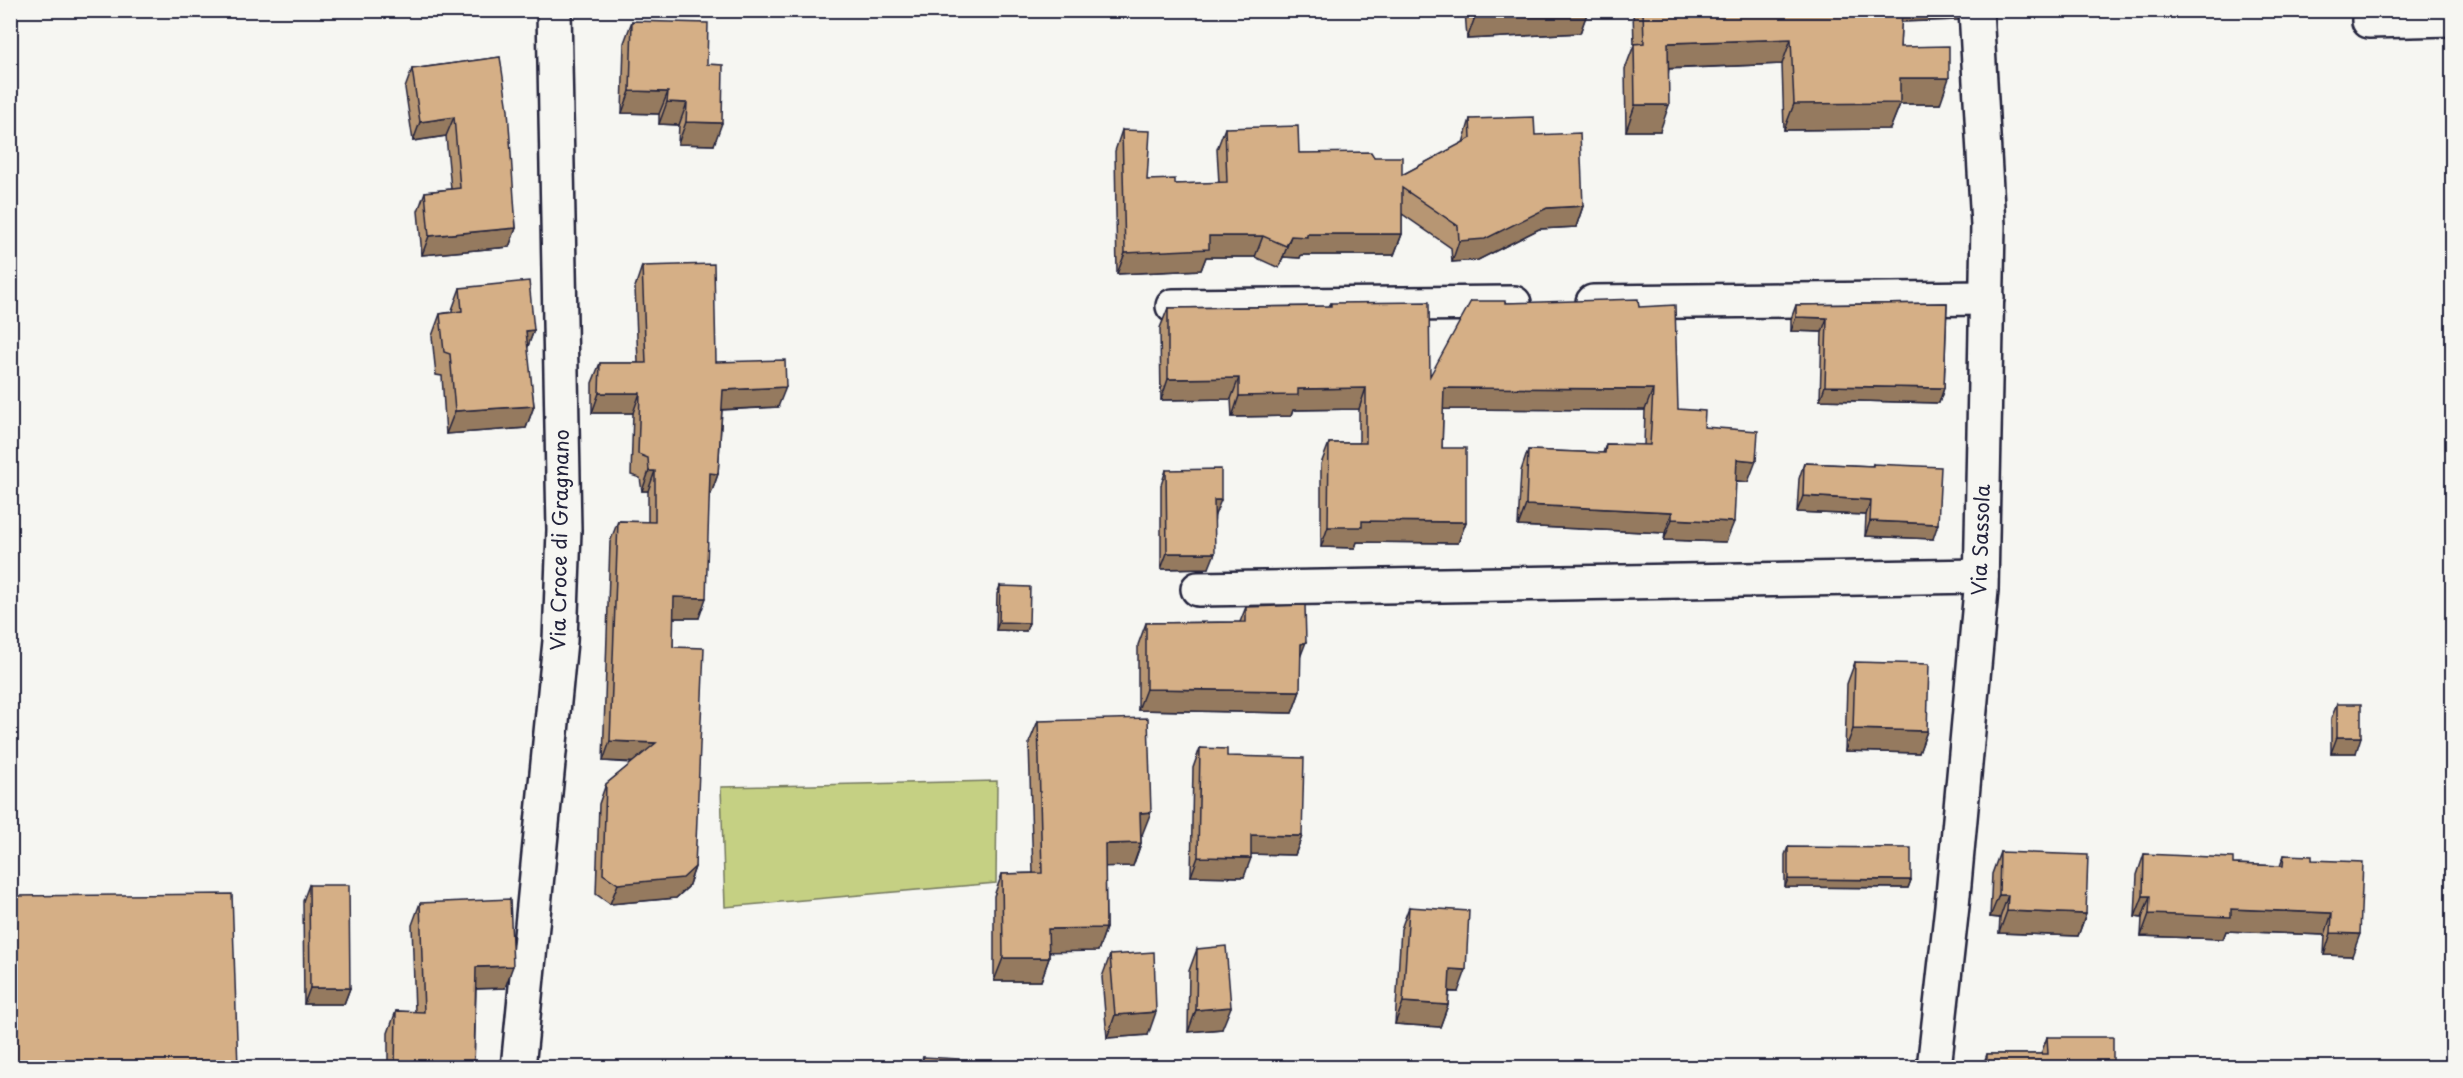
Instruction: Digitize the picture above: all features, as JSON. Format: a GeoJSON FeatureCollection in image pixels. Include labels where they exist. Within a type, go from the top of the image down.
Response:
{"type":"FeatureCollection","features":[{"type":"Feature","properties":{"kind":"street","name":"Via Croce di Gragnano"},"geometry":{"type":"LineString","coordinates":[[518,1068],[560,641],[563,552],[554,10]]}},
{"type":"Feature","properties":{"kind":"street","name":"Via Sassola"},"geometry":{"type":"LineString","coordinates":[[1934,1068],[1952,906],[1981,576],[1988,225],[1976,10]]}},
{"type":"Feature","properties":{"kind":"street"},"geometry":{"type":"LineString","coordinates":[[2369,10],[2369,21],[2452,19]]}},
{"type":"Feature","properties":{"kind":"street"},"geometry":{"type":"LineString","coordinates":[[1173,306],[1987,298]]}},
{"type":"Feature","properties":{"kind":"street"},"geometry":{"type":"LineString","coordinates":[[1198,589],[1981,576]]}},
{"type":"Feature","properties":{"kind":"green space"},"geometry":{"type":"Polygon","coordinates":[[[997,781],[996,883],[725,907],[721,787],[997,781]]]}},
{"type":"Feature","properties":{"kind":"building"},"geometry":{"type":"Polygon","coordinates":[[[1475,10],[1588,10],[1588,11],[1475,17],[1475,10]]]}},
{"type":"Feature","properties":{"kind":"building"},"geometry":{"type":"Polygon","coordinates":[[[1643,10],[1902,10],[1900,47],[1949,46],[1949,78],[1900,78],[1900,103],[1794,104],[1791,39],[1668,43],[1669,105],[1635,105],[1634,44],[1644,43],[1643,10]]]}},
{"type":"Feature","properties":{"kind":"building"},"geometry":{"type":"Polygon","coordinates":[[[632,21],[708,23],[707,64],[723,65],[722,123],[686,122],[687,103],[667,102],[668,92],[630,91],[632,21]]]}},
{"type":"Feature","properties":{"kind":"building"},"geometry":{"type":"Polygon","coordinates":[[[500,57],[508,110],[516,228],[429,236],[425,192],[460,188],[454,117],[420,122],[412,69],[500,57]]]}},
{"type":"Feature","properties":{"kind":"building"},"geometry":{"type":"Polygon","coordinates":[[[1534,117],[1535,135],[1580,133],[1583,206],[1547,208],[1485,239],[1459,241],[1458,226],[1402,188],[1402,234],[1307,234],[1307,237],[1291,236],[1286,246],[1263,236],[1209,236],[1209,249],[1125,253],[1122,130],[1150,131],[1147,180],[1175,179],[1175,184],[1227,182],[1225,128],[1298,126],[1299,153],[1371,152],[1374,157],[1402,157],[1402,175],[1471,138],[1470,119],[1534,117]]]}},
{"type":"Feature","properties":{"kind":"building"},"geometry":{"type":"Polygon","coordinates":[[[714,264],[716,362],[785,360],[786,387],[723,390],[718,474],[710,473],[706,598],[674,597],[673,647],[704,648],[695,867],[683,878],[618,884],[603,874],[606,784],[656,743],[610,741],[618,521],[655,522],[655,471],[649,471],[648,458],[638,454],[640,393],[599,393],[600,363],[646,363],[642,266],[714,264]]]}},
{"type":"Feature","properties":{"kind":"building"},"geometry":{"type":"Polygon","coordinates":[[[529,281],[534,330],[526,331],[534,406],[455,411],[450,354],[444,352],[440,314],[462,311],[460,288],[529,281]]]}},
{"type":"Feature","properties":{"kind":"building"},"geometry":{"type":"Polygon","coordinates":[[[1638,299],[1639,307],[1675,305],[1678,409],[1705,411],[1704,427],[1758,431],[1756,461],[1737,459],[1734,522],[1672,519],[1672,512],[1526,505],[1528,450],[1605,453],[1606,444],[1650,445],[1653,389],[1444,388],[1442,448],[1466,448],[1466,522],[1362,521],[1362,527],[1328,527],[1329,443],[1366,443],[1366,388],[1298,389],[1298,395],[1239,396],[1239,378],[1168,379],[1168,308],[1429,302],[1430,376],[1471,301],[1505,301],[1505,303],[1638,299]]]}},
{"type":"Feature","properties":{"kind":"building"},"geometry":{"type":"Polygon","coordinates":[[[1947,303],[1944,388],[1825,386],[1827,318],[1796,317],[1796,305],[1947,303]]]}},
{"type":"Feature","properties":{"kind":"building"},"geometry":{"type":"Polygon","coordinates":[[[1804,463],[1941,467],[1938,524],[1870,521],[1871,500],[1803,496],[1804,463]]]}},
{"type":"Feature","properties":{"kind":"building"},"geometry":{"type":"Polygon","coordinates":[[[1221,469],[1221,500],[1214,500],[1215,553],[1167,553],[1166,470],[1221,469]]]}},
{"type":"Feature","properties":{"kind":"building"},"geometry":{"type":"Polygon","coordinates":[[[1000,586],[1030,587],[1029,623],[999,622],[1000,586]]]}},
{"type":"Feature","properties":{"kind":"building"},"geometry":{"type":"Polygon","coordinates":[[[1305,605],[1306,642],[1301,644],[1300,691],[1146,689],[1146,623],[1246,622],[1246,607],[1305,605]]]}},
{"type":"Feature","properties":{"kind":"building"},"geometry":{"type":"Polygon","coordinates":[[[1855,662],[1929,664],[1927,731],[1853,729],[1855,662]]]}},
{"type":"Feature","properties":{"kind":"building"},"geometry":{"type":"Polygon","coordinates":[[[2337,704],[2361,704],[2361,737],[2337,737],[2337,704]]]}},
{"type":"Feature","properties":{"kind":"building"},"geometry":{"type":"Polygon","coordinates":[[[1148,718],[1151,812],[1140,813],[1141,843],[1105,844],[1106,928],[1048,929],[1049,958],[1003,958],[1002,874],[1042,873],[1038,721],[1148,718]]]}},
{"type":"Feature","properties":{"kind":"building"},"geometry":{"type":"Polygon","coordinates":[[[1200,748],[1227,749],[1227,756],[1304,758],[1302,836],[1251,835],[1251,858],[1198,857],[1200,748]]]}},
{"type":"Feature","properties":{"kind":"building"},"geometry":{"type":"Polygon","coordinates":[[[1788,847],[1911,848],[1911,880],[1788,879],[1788,847]]]}},
{"type":"Feature","properties":{"kind":"building"},"geometry":{"type":"Polygon","coordinates":[[[2000,852],[2088,855],[2086,914],[2007,911],[2008,895],[1999,895],[2000,852]]]}},
{"type":"Feature","properties":{"kind":"building"},"geometry":{"type":"Polygon","coordinates":[[[2144,854],[2233,858],[2233,864],[2283,866],[2284,855],[2312,856],[2312,860],[2363,862],[2360,934],[2331,933],[2332,913],[2231,909],[2231,917],[2149,914],[2150,896],[2143,896],[2144,854]]]}},
{"type":"Feature","properties":{"kind":"building"},"geometry":{"type":"Polygon","coordinates":[[[309,885],[349,885],[350,988],[310,988],[309,885]]]}},
{"type":"Feature","properties":{"kind":"building"},"geometry":{"type":"Polygon","coordinates":[[[232,894],[238,1068],[10,1068],[10,896],[232,894]]]}},
{"type":"Feature","properties":{"kind":"building"},"geometry":{"type":"Polygon","coordinates":[[[510,899],[513,966],[476,967],[474,1068],[395,1068],[396,1011],[424,1012],[420,903],[510,899]]]}},
{"type":"Feature","properties":{"kind":"building"},"geometry":{"type":"Polygon","coordinates":[[[1409,907],[1469,911],[1466,970],[1450,969],[1448,1005],[1403,1002],[1409,907]]]}},
{"type":"Feature","properties":{"kind":"building"},"geometry":{"type":"Polygon","coordinates":[[[1226,946],[1231,1007],[1196,1010],[1197,949],[1226,946]]]}},
{"type":"Feature","properties":{"kind":"building"},"geometry":{"type":"Polygon","coordinates":[[[1154,952],[1156,1012],[1115,1015],[1110,955],[1154,952]]]}},
{"type":"Feature","properties":{"kind":"building"},"geometry":{"type":"Polygon","coordinates":[[[2047,1037],[2113,1037],[2113,1068],[1987,1068],[1987,1054],[2048,1054],[2047,1037]]]}},
{"type":"Feature","properties":{"kind":"building"},"geometry":{"type":"Polygon","coordinates":[[[923,1057],[959,1059],[959,1068],[923,1068],[923,1057]]]}}]}
